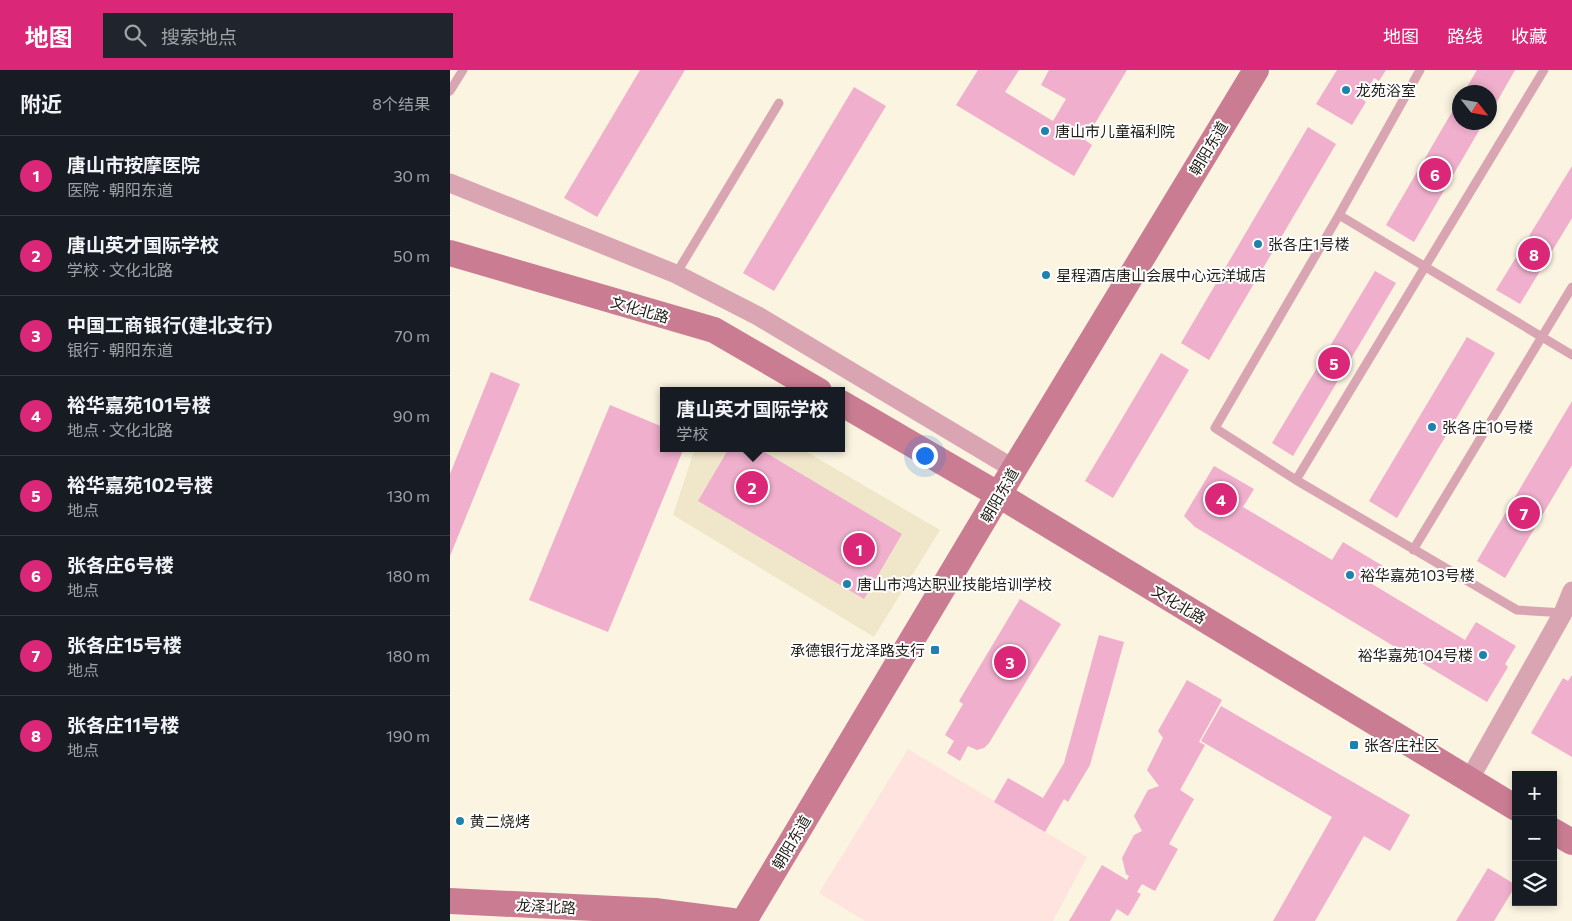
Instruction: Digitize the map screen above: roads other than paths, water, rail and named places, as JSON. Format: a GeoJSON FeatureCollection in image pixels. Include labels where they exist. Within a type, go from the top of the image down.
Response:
{"type":"FeatureCollection","features":[{"type":"Feature","properties":{"kind":"main road","name":"朝阳东道"},"geometry":{"type":"LineString","coordinates":[[744,921],[1014,469],[1256,70]]}},
{"type":"Feature","properties":{"kind":"main road","name":"文化北路"},"geometry":{"type":"LineString","coordinates":[[450,253],[714,330],[812,387]]}},
{"type":"Feature","properties":{"kind":"main road","name":"文化北路"},"geometry":{"type":"LineString","coordinates":[[845,405],[999,495],[1512,806]]}},
{"type":"Feature","properties":{"kind":"main road"},"geometry":{"type":"LineString","coordinates":[[1557,833],[1572,842]]}},
{"type":"Feature","properties":{"kind":"main road","name":"龙泽北路"},"geometry":{"type":"LineString","coordinates":[[450,901],[654,911],[732,921]]}},
{"type":"Feature","properties":{"kind":"street"},"geometry":{"type":"LineString","coordinates":[[450,183],[676,274],[758,316],[1014,469]]}},
{"type":"Feature","properties":{"kind":"street"},"geometry":{"type":"LineString","coordinates":[[1469,780],[1568,613],[1572,591]]}},
{"type":"Feature","properties":{"kind":"lane"},"geometry":{"type":"LineString","coordinates":[[450,92],[463,70]]}},
{"type":"Feature","properties":{"kind":"lane"},"geometry":{"type":"LineString","coordinates":[[1420,70],[1339,215],[1215,428],[1296,480],[1517,610],[1568,613]]}},
{"type":"Feature","properties":{"kind":"lane"},"geometry":{"type":"LineString","coordinates":[[1296,480],[1544,70]]}},
{"type":"Feature","properties":{"kind":"lane"},"geometry":{"type":"LineString","coordinates":[[676,274],[779,103]]}},
{"type":"Feature","properties":{"kind":"lane"},"geometry":{"type":"LineString","coordinates":[[1339,215],[1572,355]]}},
{"type":"Feature","properties":{"kind":"lane"},"geometry":{"type":"LineString","coordinates":[[1413,550],[1572,287]]}},
{"type":"Feature","properties":{"kind":"place","name":"龙苑浴室"},"geometry":{"type":"Point","coordinates":[1346,90]}},
{"type":"Feature","properties":{"kind":"place","name":"唐山市儿童福利院"},"geometry":{"type":"Point","coordinates":[1045,131]}},
{"type":"Feature","properties":{"kind":"place","name":"张各庄6号楼"},"geometry":{"type":"Point","coordinates":[1435,174]}},
{"type":"Feature","properties":{"kind":"place","name":"张各庄1号楼"},"geometry":{"type":"Point","coordinates":[1258,244]}},
{"type":"Feature","properties":{"kind":"place","name":"张各庄11号楼"},"geometry":{"type":"Point","coordinates":[1534,254]}},
{"type":"Feature","properties":{"kind":"place","name":"星程酒店唐山会展中心远洋城店"},"geometry":{"type":"Point","coordinates":[1046,275]}},
{"type":"Feature","properties":{"kind":"place","name":"裕华嘉苑102号楼"},"geometry":{"type":"Point","coordinates":[1334,363]}},
{"type":"Feature","properties":{"kind":"place","name":"张各庄10号楼"},"geometry":{"type":"Point","coordinates":[1432,427]}},
{"type":"Feature","properties":{"kind":"place","name":"唐山英才国际学校"},"geometry":{"type":"Point","coordinates":[752,487]}},
{"type":"Feature","properties":{"kind":"place","name":"裕华嘉苑101号楼"},"geometry":{"type":"Point","coordinates":[1221,499]}},
{"type":"Feature","properties":{"kind":"place","name":"张各庄15号楼"},"geometry":{"type":"Point","coordinates":[1524,513]}},
{"type":"Feature","properties":{"kind":"place","name":"唐山市按摩医院"},"geometry":{"type":"Point","coordinates":[859,549]}},
{"type":"Feature","properties":{"kind":"place","name":"裕华嘉苑103号楼"},"geometry":{"type":"Point","coordinates":[1350,575]}},
{"type":"Feature","properties":{"kind":"place","name":"唐山市鸿达职业技能培训学校"},"geometry":{"type":"Point","coordinates":[847,584]}},
{"type":"Feature","properties":{"kind":"place","name":"承德银行龙泽路支行"},"geometry":{"type":"Point","coordinates":[935,650]}},
{"type":"Feature","properties":{"kind":"place","name":"裕华嘉苑104号楼"},"geometry":{"type":"Point","coordinates":[1483,655]}},
{"type":"Feature","properties":{"kind":"place","name":"中国工商银行(建北支行)"},"geometry":{"type":"Point","coordinates":[1010,662]}},
{"type":"Feature","properties":{"kind":"place","name":"张各庄社区"},"geometry":{"type":"Point","coordinates":[1354,745]}},
{"type":"Feature","properties":{"kind":"place","name":"黄二烧烤"},"geometry":{"type":"Point","coordinates":[460,821]}}]}
